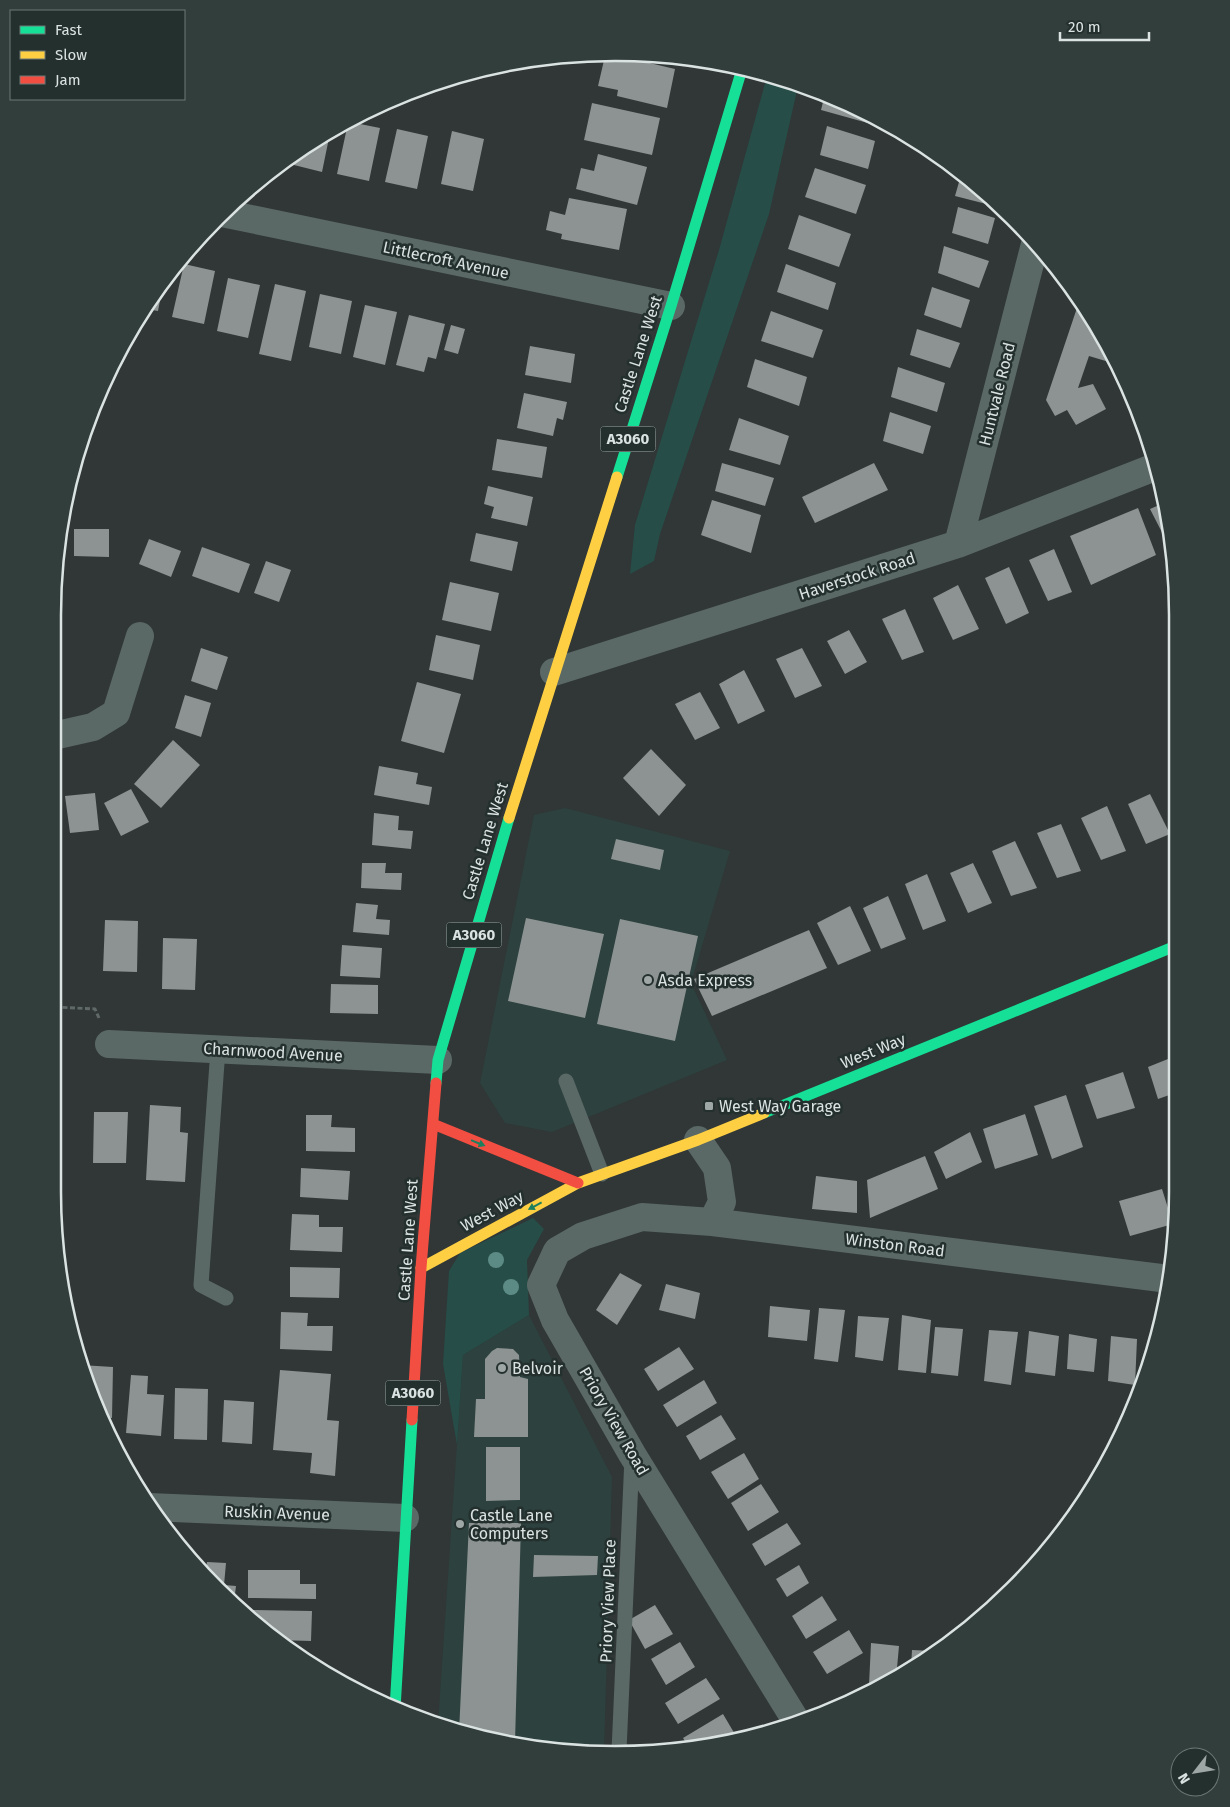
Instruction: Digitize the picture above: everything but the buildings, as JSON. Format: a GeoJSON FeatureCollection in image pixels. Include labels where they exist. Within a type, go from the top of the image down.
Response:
{"type":"FeatureCollection","features":[{"type":"Feature","properties":{"kind":"main road","name":"Castle Lane West"},"geometry":{"type":"LineString","coordinates":[[395,1701],[421,1268],[438,1060],[508,819],[671,306],[740,76]]}},
{"type":"Feature","properties":{"kind":"main road","name":"West Way"},"geometry":{"type":"LineString","coordinates":[[421,1268],[578,1183],[698,1140],[1169,949]]}},
{"type":"Feature","properties":{"kind":"main road"},"geometry":{"type":"LineString","coordinates":[[433,1124],[578,1183]]}},
{"type":"Feature","properties":{"kind":"street","name":"Littlecroft Avenue"},"geometry":{"type":"LineString","coordinates":[[232,215],[671,306]]}},
{"type":"Feature","properties":{"kind":"street","name":"Huntvale Road"},"geometry":{"type":"LineString","coordinates":[[958,544],[1033,252]]}},
{"type":"Feature","properties":{"kind":"street","name":"Haverstock Road"},"geometry":{"type":"LineString","coordinates":[[554,672],[958,544],[1149,469]]}},
{"type":"Feature","properties":{"kind":"street"},"geometry":{"type":"LineString","coordinates":[[61,734],[93,727],[116,713],[140,636]]}},
{"type":"Feature","properties":{"kind":"street","name":"Charnwood Avenue"},"geometry":{"type":"LineString","coordinates":[[108,1044],[438,1060]]}},
{"type":"Feature","properties":{"kind":"street"},"geometry":{"type":"LineString","coordinates":[[698,1140],[717,1168],[722,1202],[712,1222]]}},
{"type":"Feature","properties":{"kind":"street","name":"Priory View Road"},"geometry":{"type":"LineString","coordinates":[[712,1222],[642,1217],[583,1236],[557,1251],[541,1285],[555,1320],[632,1454],[793,1716]]}},
{"type":"Feature","properties":{"kind":"street","name":"Winston Road"},"geometry":{"type":"LineString","coordinates":[[712,1222],[1162,1278]]}},
{"type":"Feature","properties":{"kind":"street","name":"Ruskin Avenue"},"geometry":{"type":"LineString","coordinates":[[160,1507],[405,1518]]}},
{"type":"Feature","properties":{"kind":"lane"},"geometry":{"type":"LineString","coordinates":[[218,1050],[201,1286],[226,1298]]}},
{"type":"Feature","properties":{"kind":"lane"},"geometry":{"type":"LineString","coordinates":[[566,1080],[602,1174]]}},
{"type":"Feature","properties":{"kind":"lane","name":"Priory View Place"},"geometry":{"type":"LineString","coordinates":[[619,1746],[632,1454]]}},
{"type":"Feature","properties":{"kind":"path"},"geometry":{"type":"LineString","coordinates":[[61,1008],[95,1009],[108,1044]]}},
{"type":"Feature","properties":{"kind":"shaded area"},"geometry":{"type":"Polygon","coordinates":[[[565,808],[730,851],[691,983],[727,1060],[552,1132],[505,1123],[480,1083],[534,815],[565,808]]]}},
{"type":"Feature","properties":{"kind":"shaded area"},"geometry":{"type":"Polygon","coordinates":[[[529,1315],[612,1477],[604,1746],[579,1745],[507,1735],[439,1716],[463,1355],[529,1315]]]}},
{"type":"Feature","properties":{"kind":"green space"},"geometry":{"type":"Polygon","coordinates":[[[765,82],[797,92],[769,214],[660,534],[654,561],[630,574],[635,525],[719,250],[765,82]]]}},
{"type":"Feature","properties":{"kind":"green space"},"geometry":{"type":"Polygon","coordinates":[[[533,1218],[544,1229],[527,1260],[529,1315],[463,1355],[457,1445],[443,1364],[449,1271],[460,1253],[533,1218]]]}},
{"type":"Feature","properties":{"kind":"traffic: fast"},"geometry":{"type":"LineString","coordinates":[[617,477],[671,306],[740,76]]}},
{"type":"Feature","properties":{"kind":"traffic: fast"},"geometry":{"type":"LineString","coordinates":[[436,1083],[438,1060],[509,818]]}},
{"type":"Feature","properties":{"kind":"traffic: fast"},"geometry":{"type":"LineString","coordinates":[[764,1113],[1169,949]]}},
{"type":"Feature","properties":{"kind":"traffic: fast"},"geometry":{"type":"LineString","coordinates":[[395,1701],[412,1420]]}},
{"type":"Feature","properties":{"kind":"traffic: slow"},"geometry":{"type":"LineString","coordinates":[[509,818],[617,477]]}},
{"type":"Feature","properties":{"kind":"traffic: slow"},"geometry":{"type":"LineString","coordinates":[[421,1268],[578,1183],[698,1140],[764,1113]]}},
{"type":"Feature","properties":{"kind":"traffic: jam"},"geometry":{"type":"LineString","coordinates":[[412,1420],[421,1268],[436,1083]]}},
{"type":"Feature","properties":{"kind":"traffic: jam"},"geometry":{"type":"LineString","coordinates":[[433,1124],[578,1183]]}},
{"type":"Feature","properties":{"kind":"place","name":"Asda Express"},"geometry":{"type":"Point","coordinates":[648,980]}},
{"type":"Feature","properties":{"kind":"place","name":"West Way Garage"},"geometry":{"type":"Point","coordinates":[709,1106]}},
{"type":"Feature","properties":{"kind":"place","name":"Belvoir"},"geometry":{"type":"Point","coordinates":[502,1368]}},
{"type":"Feature","properties":{"kind":"place","name":"Castle Lane Computers"},"geometry":{"type":"Point","coordinates":[460,1524]}}]}
